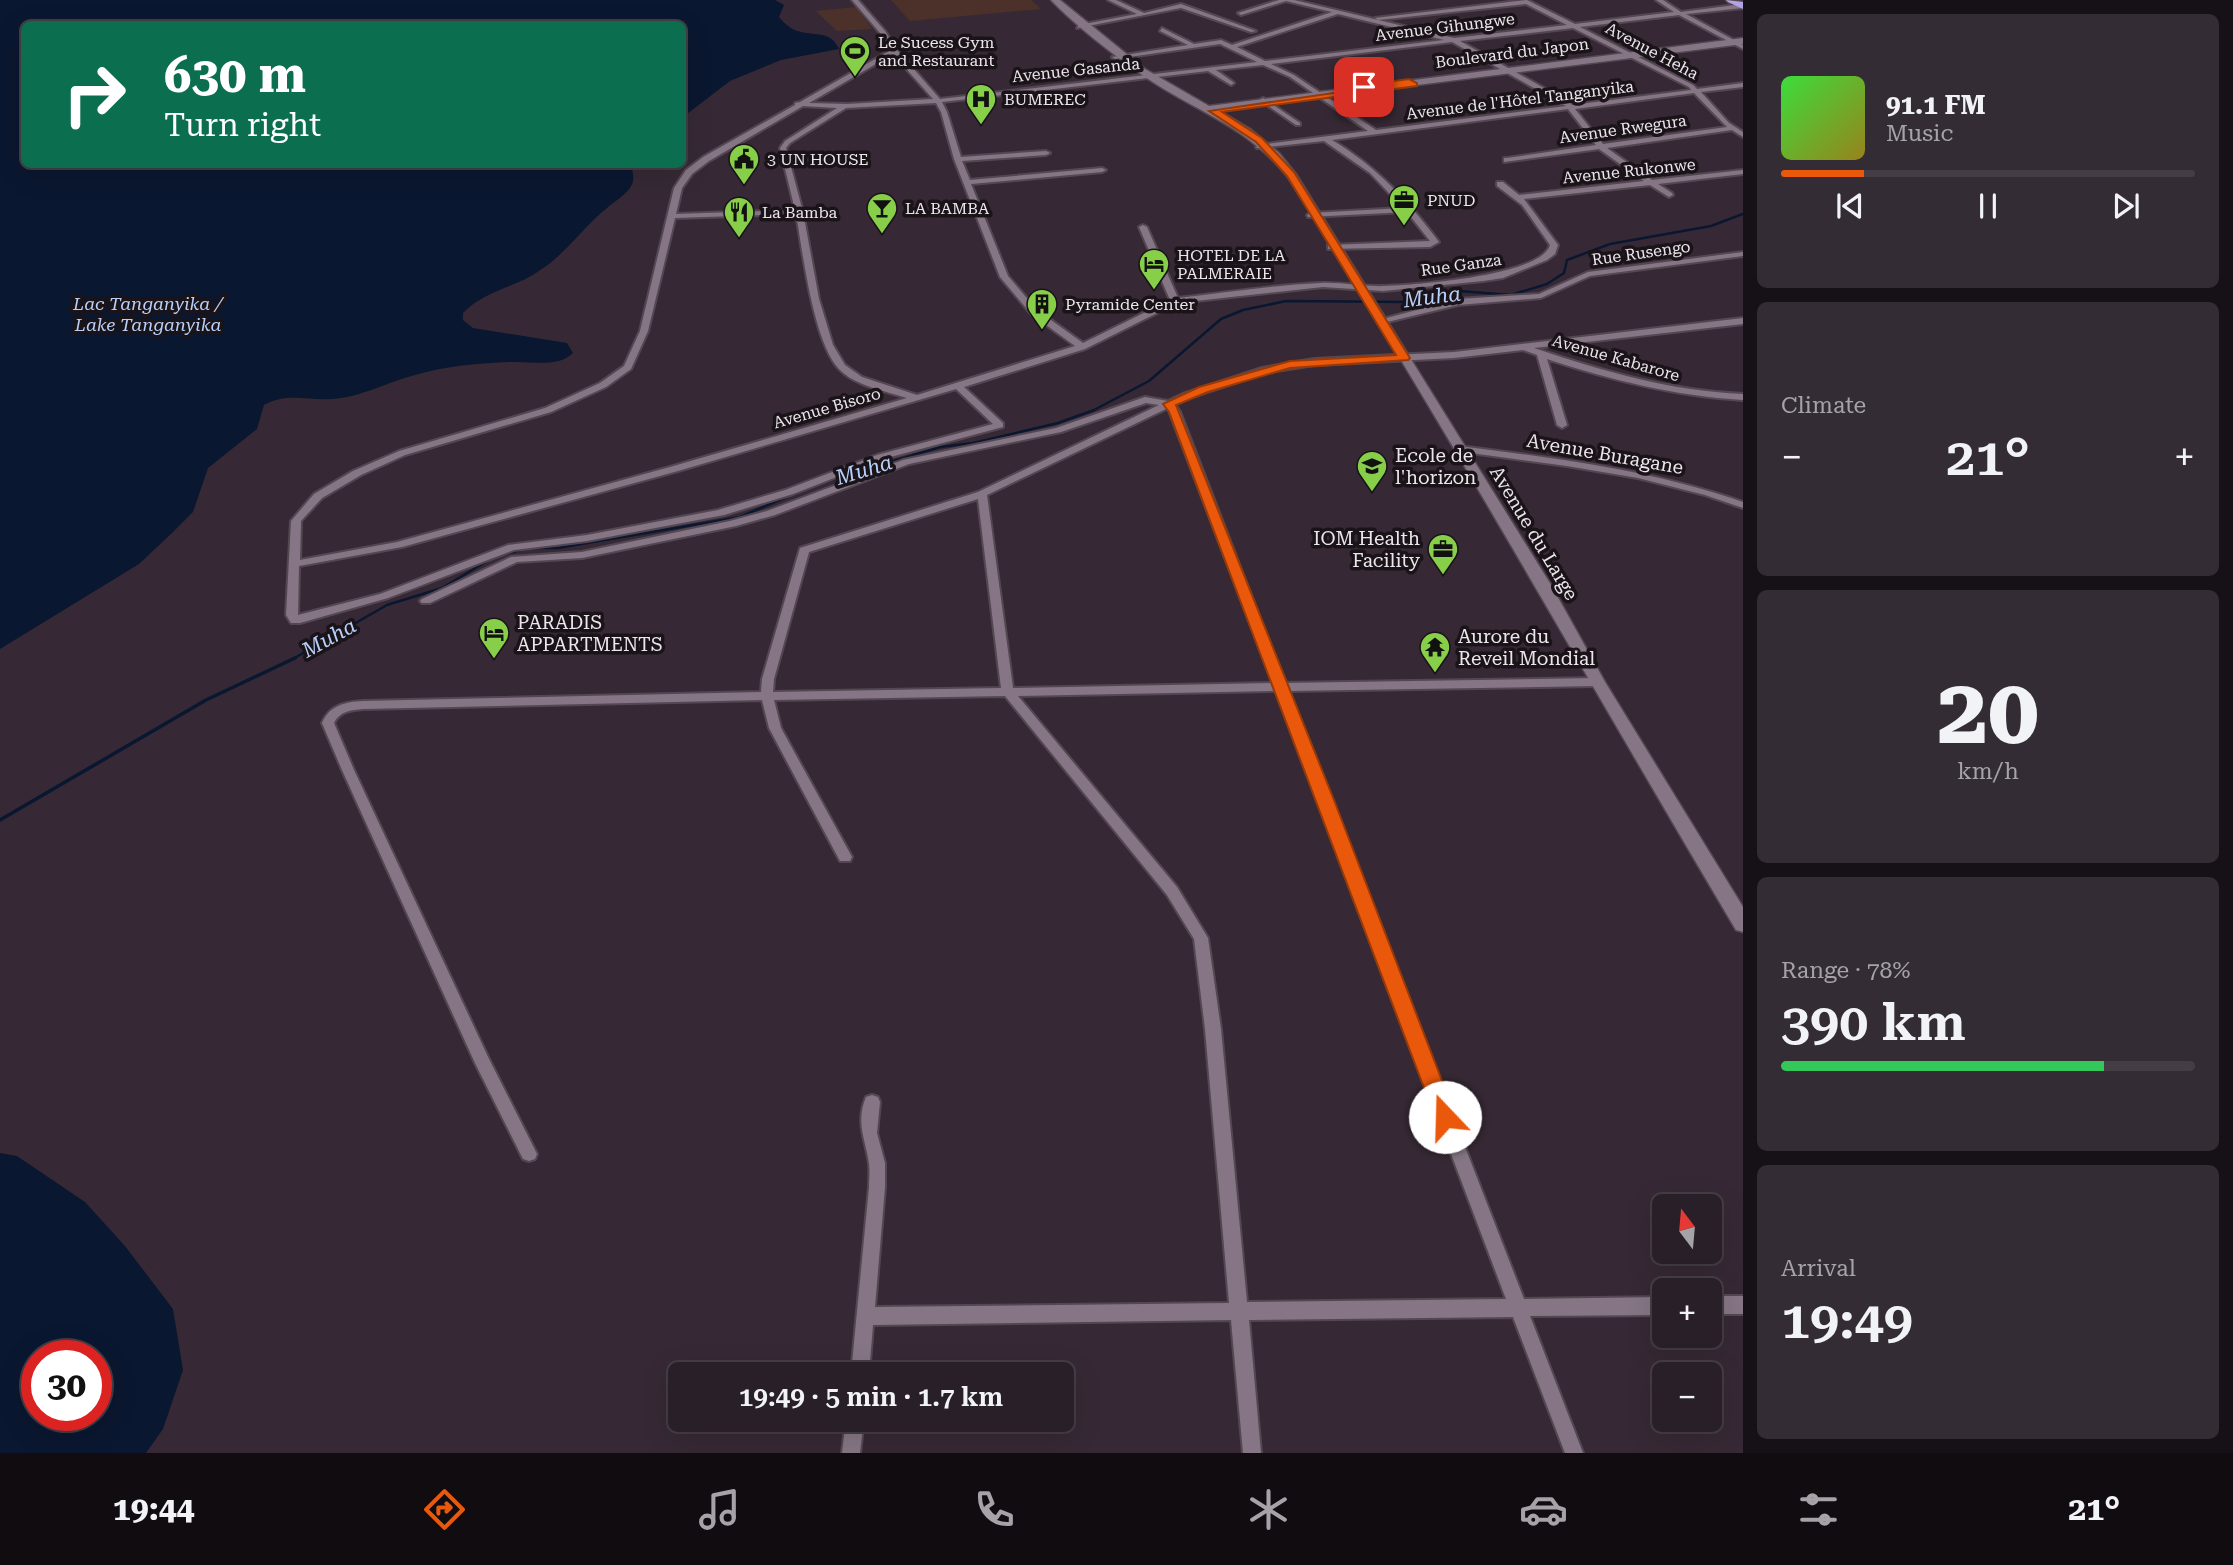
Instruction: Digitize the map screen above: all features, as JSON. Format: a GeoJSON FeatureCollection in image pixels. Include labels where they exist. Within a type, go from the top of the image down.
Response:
{"type":"FeatureCollection","features":[{"type":"Feature","properties":{"kind":"highway"},"geometry":{"type":"LineString","coordinates":[[1731,0],[1743,6]]}},
{"type":"Feature","properties":{"kind":"main road","name":"Avenue du Large"},"geometry":{"type":"LineString","coordinates":[[1049,0],[1118,57],[1147,77],[1208,110],[1262,147],[1289,180],[1315,215],[1543,585],[1597,682],[1743,924]]}},
{"type":"Feature","properties":{"kind":"main road","name":"Avenue du Large"},"geometry":{"type":"LineString","coordinates":[[1055,0],[1082,27]]}},
{"type":"Feature","properties":{"kind":"main road","name":"Boulevard du Japon"},"geometry":{"type":"LineString","coordinates":[[1208,110],[1740,44]]}},
{"type":"Feature","properties":{"kind":"main road","name":"Avenue du Large"},"geometry":{"type":"LineString","coordinates":[[1365,297],[1383,320],[1400,351]]}},
{"type":"Feature","properties":{"kind":"street"},"geometry":{"type":"LineString","coordinates":[[855,0],[883,32],[894,51],[938,101],[992,251],[1016,294],[1034,312],[1082,347]]}},
{"type":"Feature","properties":{"kind":"street"},"geometry":{"type":"LineString","coordinates":[[1111,0],[1143,15]]}},
{"type":"Feature","properties":{"kind":"street"},"geometry":{"type":"LineString","coordinates":[[1241,13],[1286,0],[1453,40],[1572,107],[1601,146],[1670,195]]}},
{"type":"Feature","properties":{"kind":"street"},"geometry":{"type":"LineString","coordinates":[[1660,0],[1678,13],[1740,44]]}},
{"type":"Feature","properties":{"kind":"street"},"geometry":{"type":"LineString","coordinates":[[1158,1],[1172,8]]}},
{"type":"Feature","properties":{"kind":"street"},"geometry":{"type":"LineString","coordinates":[[1370,18],[1528,2],[1574,26]]}},
{"type":"Feature","properties":{"kind":"street"},"geometry":{"type":"LineString","coordinates":[[1082,27],[1181,6],[1254,31]]}},
{"type":"Feature","properties":{"kind":"street","name":"Avenue Gihungwe"},"geometry":{"type":"LineString","coordinates":[[1147,77],[1743,6]]}},
{"type":"Feature","properties":{"kind":"street"},"geometry":{"type":"LineString","coordinates":[[1234,46],[1339,12]]}},
{"type":"Feature","properties":{"kind":"street","name":"Avenue Heha"},"geometry":{"type":"LineString","coordinates":[[1574,26],[1698,91],[1732,128],[1743,135]]}},
{"type":"Feature","properties":{"kind":"street"},"geometry":{"type":"LineString","coordinates":[[1162,30],[1191,44]]}},
{"type":"Feature","properties":{"kind":"street"},"geometry":{"type":"LineString","coordinates":[[1118,57],[1215,41],[1234,46],[1322,95],[1376,132]]}},
{"type":"Feature","properties":{"kind":"street"},"geometry":{"type":"LineString","coordinates":[[894,51],[797,104],[689,172],[678,188],[674,216],[644,331],[633,360],[626,369],[603,385],[548,410],[417,448],[350,476],[318,496],[299,516],[294,533],[292,615],[295,620],[300,619],[384,596],[518,546],[587,538],[737,508],[880,457],[1000,425],[958,386]]}},
{"type":"Feature","properties":{"kind":"street"},"geometry":{"type":"LineString","coordinates":[[1208,68],[1231,83]]}},
{"type":"Feature","properties":{"kind":"street","name":"Avenue Gasanda"},"geometry":{"type":"LineString","coordinates":[[797,104],[843,106],[938,101],[1147,77]]}},
{"type":"Feature","properties":{"kind":"street","name":"Avenue de l'Hôtel Tanganyika"},"geometry":{"type":"LineString","coordinates":[[1262,147],[1743,85]]}},
{"type":"Feature","properties":{"kind":"street"},"geometry":{"type":"LineString","coordinates":[[1265,102],[1298,124]]}},
{"type":"Feature","properties":{"kind":"street"},"geometry":{"type":"LineString","coordinates":[[843,106],[784,145],[821,326],[837,360],[851,374],[868,383],[917,398]]}},
{"type":"Feature","properties":{"kind":"street","name":"Avenue Rwegura"},"geometry":{"type":"LineString","coordinates":[[1507,160],[1743,127]]}},
{"type":"Feature","properties":{"kind":"street"},"geometry":{"type":"LineString","coordinates":[[1325,139],[1361,160],[1410,210],[1434,244],[1334,247]]}},
{"type":"Feature","properties":{"kind":"street"},"geometry":{"type":"LineString","coordinates":[[958,159],[1046,153]]}},
{"type":"Feature","properties":{"kind":"street"},"geometry":{"type":"LineString","coordinates":[[967,182],[1102,170]]}},
{"type":"Feature","properties":{"kind":"street","name":"Avenue Rukonwe"},"geometry":{"type":"LineString","coordinates":[[1519,197],[1743,172]]}},
{"type":"Feature","properties":{"kind":"street","name":"Rue Ganza"},"geometry":{"type":"LineString","coordinates":[[1365,297],[1483,279],[1511,272],[1552,252],[1551,239],[1519,197],[1500,184]]}},
{"type":"Feature","properties":{"kind":"street"},"geometry":{"type":"LineString","coordinates":[[1315,215],[1410,210]]}},
{"type":"Feature","properties":{"kind":"street"},"geometry":{"type":"LineString","coordinates":[[674,216],[799,212]]}},
{"type":"Feature","properties":{"kind":"street"},"geometry":{"type":"LineString","coordinates":[[1143,228],[1175,301]]}},
{"type":"Feature","properties":{"kind":"street","name":"Rue Rusengo"},"geometry":{"type":"LineString","coordinates":[[1383,320],[1458,302],[1541,296],[1588,274],[1743,254]]}},
{"type":"Feature","properties":{"kind":"street","name":"Avenue Bisoro"},"geometry":{"type":"LineString","coordinates":[[295,564],[398,545],[958,386],[1082,347],[1175,301],[1323,285],[1365,297]]}},
{"type":"Feature","properties":{"kind":"street"},"geometry":{"type":"LineString","coordinates":[[845,857],[775,728],[767,696],[768,679],[803,551],[982,494],[1204,389],[1290,365],[1400,351],[1523,347],[1743,321]]}},
{"type":"Feature","properties":{"kind":"street","name":"Avenue Kabarore"},"geometry":{"type":"LineString","coordinates":[[1523,347],[1650,387],[1699,395],[1743,397]]}},
{"type":"Feature","properties":{"kind":"street"},"geometry":{"type":"LineString","coordinates":[[1541,353],[1562,425]]}},
{"type":"Feature","properties":{"kind":"street"},"geometry":{"type":"LineString","coordinates":[[426,601],[515,559],[582,555],[732,524],[786,508],[906,462],[1058,430],[1145,400],[1169,404],[1175,412],[1574,1453]]}},
{"type":"Feature","properties":{"kind":"street","name":"Avenue Buragane"},"geometry":{"type":"LineString","coordinates":[[1459,449],[1649,476],[1743,505]]}},
{"type":"Feature","properties":{"kind":"street"},"geometry":{"type":"LineString","coordinates":[[982,494],[1007,691],[1172,891],[1201,938],[1213,1029],[1241,1311],[1252,1453]]}},
{"type":"Feature","properties":{"kind":"street"},"geometry":{"type":"LineString","coordinates":[[529,1154],[433,956],[328,723],[342,708],[363,705],[1007,691],[1597,682]]}},
{"type":"Feature","properties":{"kind":"street"},"geometry":{"type":"LineString","coordinates":[[861,1362],[877,1168],[869,1133],[872,1102]]}},
{"type":"Feature","properties":{"kind":"street"},"geometry":{"type":"LineString","coordinates":[[1722,1305],[1743,1305]]}},
{"type":"Feature","properties":{"kind":"street"},"geometry":{"type":"LineString","coordinates":[[866,1316],[1652,1306]]}},
{"type":"Feature","properties":{"kind":"street"},"geometry":{"type":"LineString","coordinates":[[851,1453],[853,1432]]}},
{"type":"Feature","properties":{"kind":"shaded area"},"geometry":{"type":"Polygon","coordinates":[[[891,0],[1031,0],[1041,9],[910,21],[891,0]]]}},
{"type":"Feature","properties":{"kind":"shaded area"},"geometry":{"type":"Polygon","coordinates":[[[856,7],[872,29],[837,31],[816,11],[856,7]]]}},
{"type":"Feature","properties":{"kind":"water","name":"Lac Tanganyika / Lake Tanganyika"},"geometry":{"type":"Polygon","coordinates":[[[0,0],[775,0],[784,5],[779,17],[787,26],[834,41],[839,49],[781,60],[730,81],[686,115],[686,21],[21,21],[21,168],[632,168],[633,179],[626,193],[598,215],[549,264],[529,277],[480,300],[463,313],[463,320],[473,328],[567,343],[573,353],[567,358],[544,363],[499,362],[451,367],[394,381],[343,398],[289,398],[264,405],[257,429],[208,468],[193,512],[139,564],[0,649],[0,0]]]}},
{"type":"Feature","properties":{"kind":"water"},"geometry":{"type":"Polygon","coordinates":[[[0,1153],[17,1156],[85,1202],[125,1246],[173,1309],[183,1370],[163,1429],[146,1453],[0,1453],[0,1153]]]}},
{"type":"Feature","properties":{"kind":"waterway","name":"Muha"},"geometry":{"type":"LineString","coordinates":[[818,484],[940,447],[973,443],[1058,423],[1094,410],[1149,381],[1221,319],[1243,310],[1286,301],[1409,302],[1459,291],[1511,295],[1547,284],[1564,273],[1567,260],[1610,244],[1711,226],[1743,214]]}},
{"type":"Feature","properties":{"kind":"waterway","name":"Muha"},"geometry":{"type":"LineString","coordinates":[[292,659],[387,605],[442,588],[494,557],[528,548],[558,548],[740,517],[798,492]]}},
{"type":"Feature","properties":{"kind":"waterway","name":"Muha"},"geometry":{"type":"LineString","coordinates":[[0,820],[206,700],[292,659]]}},
{"type":"Feature","properties":{"kind":"place","name":"Le Sucess Gym and Restaurant"},"geometry":{"type":"Point","coordinates":[855,78]}},
{"type":"Feature","properties":{"kind":"place","name":"BUMEREC"},"geometry":{"type":"Point","coordinates":[981,126]}},
{"type":"Feature","properties":{"kind":"place","name":"3 UN HOUSE"},"geometry":{"type":"Point","coordinates":[744,186]}},
{"type":"Feature","properties":{"kind":"place","name":"PNUD"},"geometry":{"type":"Point","coordinates":[1404,227]}},
{"type":"Feature","properties":{"kind":"place","name":"LA BAMBA"},"geometry":{"type":"Point","coordinates":[882,235]}},
{"type":"Feature","properties":{"kind":"place","name":"La Bamba"},"geometry":{"type":"Point","coordinates":[739,239]}},
{"type":"Feature","properties":{"kind":"place","name":"HOTEL DE LA PALMERAIE"},"geometry":{"type":"Point","coordinates":[1154,291]}},
{"type":"Feature","properties":{"kind":"place","name":"Pyramide Center"},"geometry":{"type":"Point","coordinates":[1042,331]}},
{"type":"Feature","properties":{"kind":"place","name":"Ecole de l'horizon"},"geometry":{"type":"Point","coordinates":[1372,493]}},
{"type":"Feature","properties":{"kind":"place","name":"IOM Health Facility"},"geometry":{"type":"Point","coordinates":[1443,576]}},
{"type":"Feature","properties":{"kind":"place","name":"PARADIS APPARTMENTS"},"geometry":{"type":"Point","coordinates":[494,660]}},
{"type":"Feature","properties":{"kind":"place","name":"Aurore du Reveil Mondial"},"geometry":{"type":"Point","coordinates":[1435,674]}},
{"type":"Feature","properties":{"kind":"route"},"geometry":{"type":"LineString","coordinates":[[1364,87],[1409,82],[1414,85],[1213,111],[1247,131],[1283,163],[1307,197],[1404,358],[1350,359],[1290,365],[1204,389],[1169,404],[1175,412],[1445,1117]]}}]}
